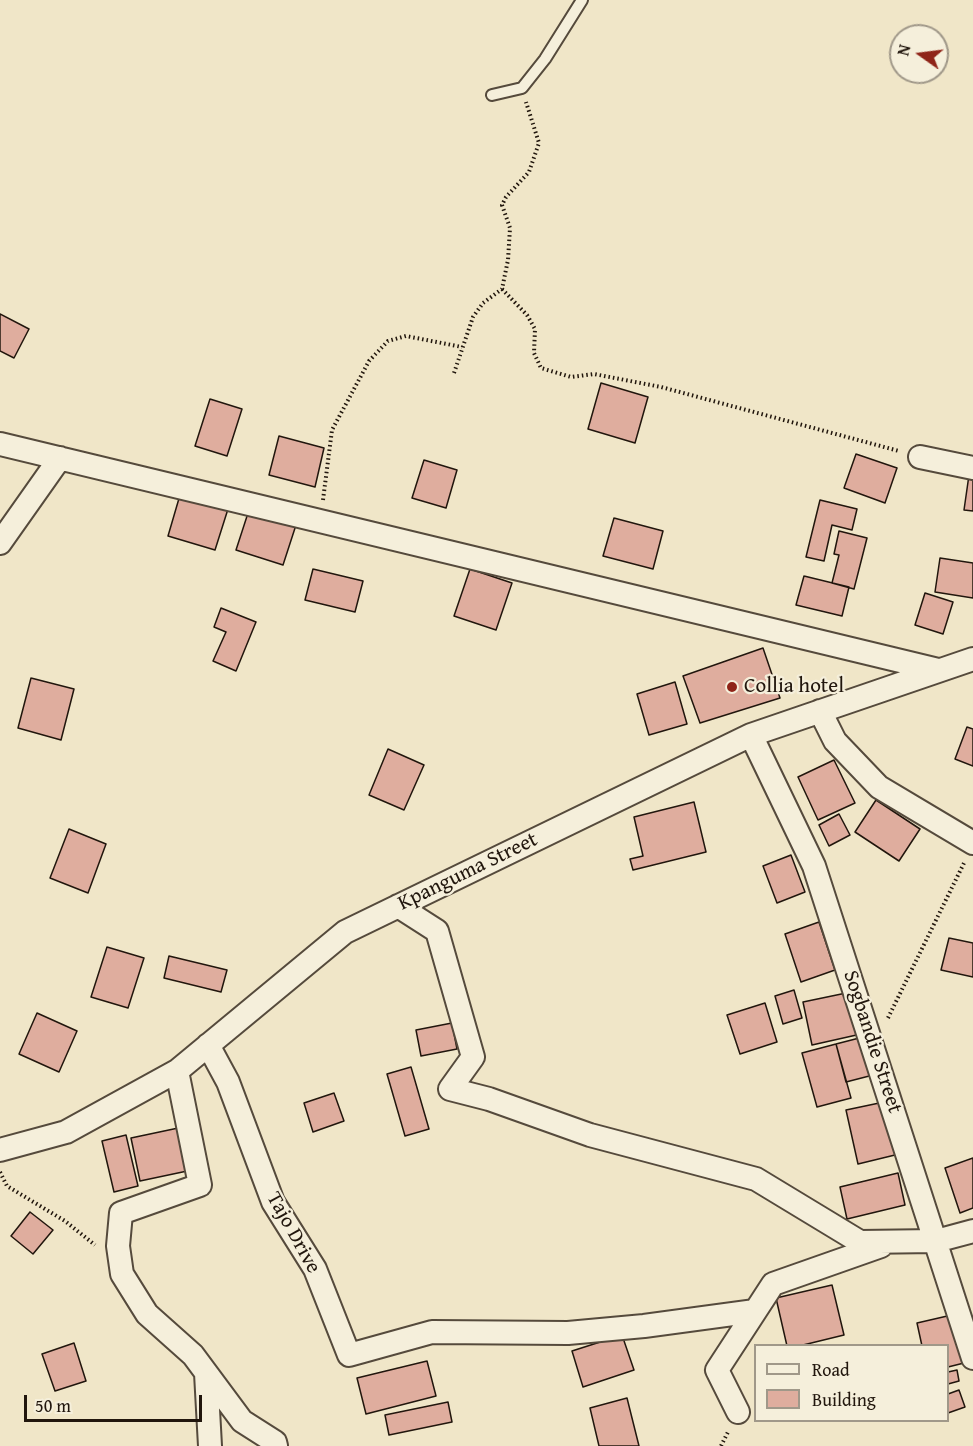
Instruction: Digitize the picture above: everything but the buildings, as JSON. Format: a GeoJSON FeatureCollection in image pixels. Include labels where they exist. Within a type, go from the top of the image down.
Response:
{"type":"FeatureCollection","features":[{"type":"Feature","properties":{"kind":"street"},"geometry":{"type":"LineString","coordinates":[[0,444],[938,670]]}},
{"type":"Feature","properties":{"kind":"street"},"geometry":{"type":"LineString","coordinates":[[920,457],[973,468]]}},
{"type":"Feature","properties":{"kind":"street"},"geometry":{"type":"LineString","coordinates":[[0,543],[60,458]]}},
{"type":"Feature","properties":{"kind":"street","name":"Kpanguma Street"},"geometry":{"type":"LineString","coordinates":[[0,1150],[66,1132],[177,1071],[345,932],[751,735],[973,659]]}},
{"type":"Feature","properties":{"kind":"street"},"geometry":{"type":"LineString","coordinates":[[820,711],[835,741],[879,787],[970,850]]}},
{"type":"Feature","properties":{"kind":"street","name":"Sogbandie Street"},"geometry":{"type":"LineString","coordinates":[[751,735],[814,866],[973,1358]]}},
{"type":"Feature","properties":{"kind":"street"},"geometry":{"type":"LineString","coordinates":[[398,906],[437,931],[444,954],[473,1057],[450,1089],[489,1099],[590,1135],[756,1179],[860,1242],[936,1241],[973,1231]]}},
{"type":"Feature","properties":{"kind":"street","name":"Tajo Drive"},"geometry":{"type":"LineString","coordinates":[[208,1045],[228,1082],[273,1202],[315,1269],[349,1355],[432,1332],[568,1333],[644,1326],[755,1311]]}},
{"type":"Feature","properties":{"kind":"street"},"geometry":{"type":"LineString","coordinates":[[177,1071],[200,1185],[121,1213],[118,1246],[122,1274],[147,1314],[194,1355],[242,1421],[275,1442],[276,1446]]}},
{"type":"Feature","properties":{"kind":"street"},"geometry":{"type":"LineString","coordinates":[[738,1412],[717,1370],[772,1284],[893,1242]]}},
{"type":"Feature","properties":{"kind":"street"},"geometry":{"type":"LineString","coordinates":[[206,1373],[210,1446]]}},
{"type":"Feature","properties":{"kind":"lane"},"geometry":{"type":"LineString","coordinates":[[492,95],[522,88],[545,59],[582,0]]}},
{"type":"Feature","properties":{"kind":"path"},"geometry":{"type":"LineString","coordinates":[[454,373],[473,317],[483,303],[502,289],[508,260],[510,228],[502,205],[506,196],[529,172],[539,143],[522,88]]}},
{"type":"Feature","properties":{"kind":"path"},"geometry":{"type":"LineString","coordinates":[[502,289],[527,315],[535,329],[534,353],[541,368],[571,377],[594,374],[661,387],[920,457]]}},
{"type":"Feature","properties":{"kind":"path"},"geometry":{"type":"LineString","coordinates":[[320,521],[332,430],[369,361],[388,341],[406,336],[462,347]]}},
{"type":"Feature","properties":{"kind":"path"},"geometry":{"type":"LineString","coordinates":[[869,1032],[885,1024],[970,850]]}},
{"type":"Feature","properties":{"kind":"path"},"geometry":{"type":"LineString","coordinates":[[0,1171],[7,1186],[65,1221],[95,1245],[122,1274]]}},
{"type":"Feature","properties":{"kind":"place","name":"Collia hotel"},"geometry":{"type":"Point","coordinates":[732,687]}}]}
